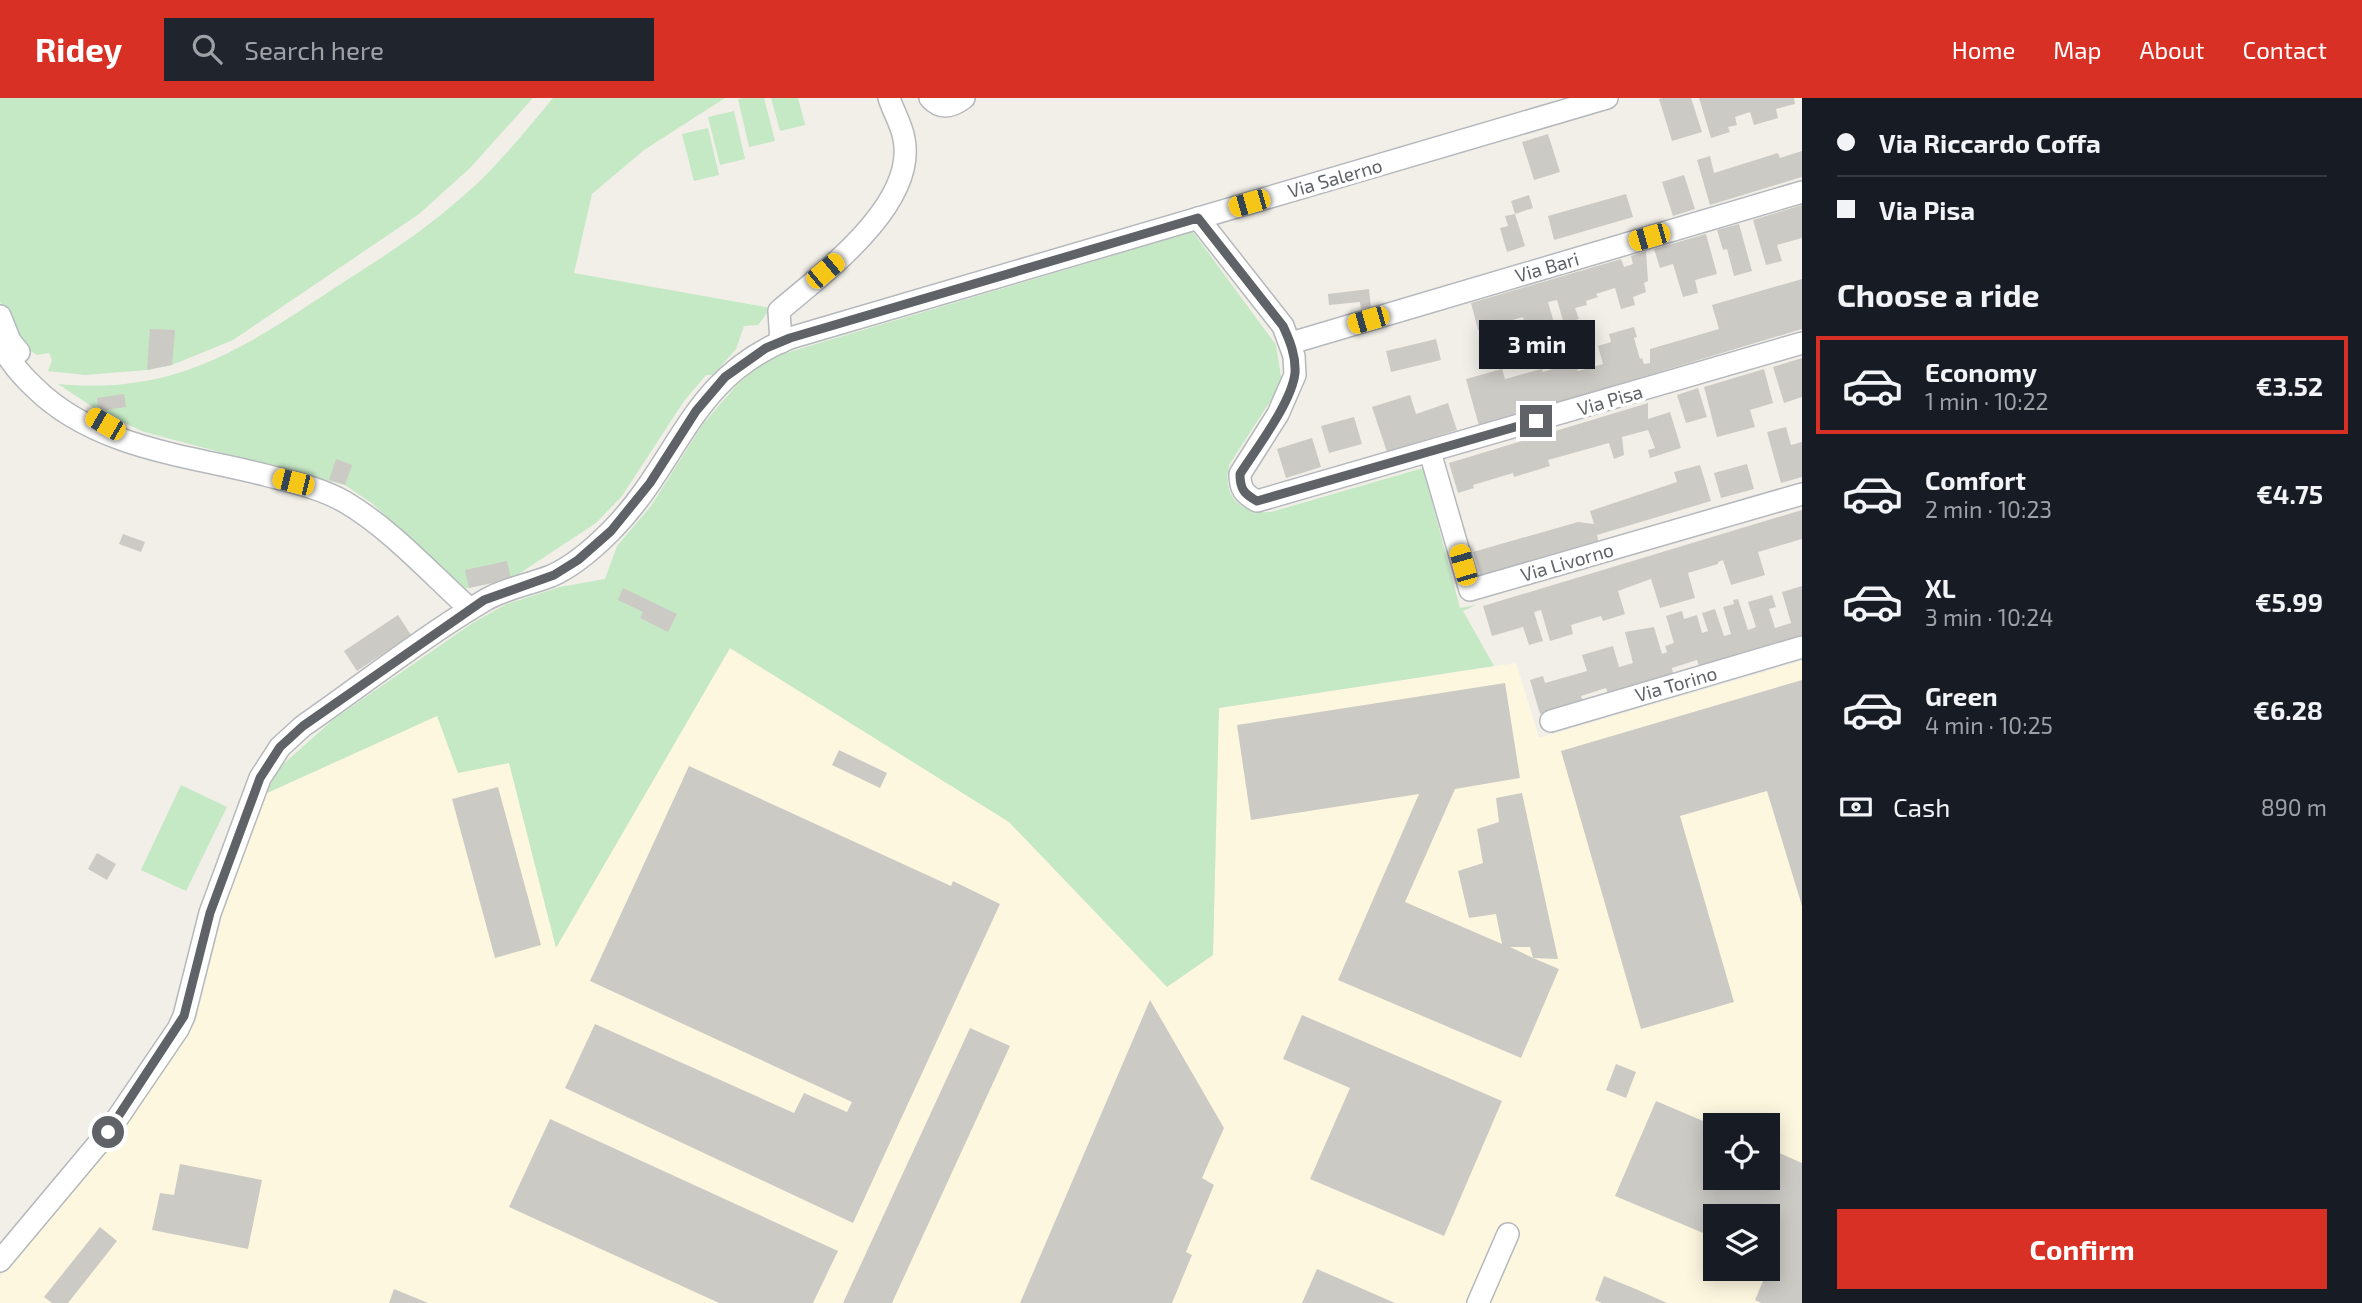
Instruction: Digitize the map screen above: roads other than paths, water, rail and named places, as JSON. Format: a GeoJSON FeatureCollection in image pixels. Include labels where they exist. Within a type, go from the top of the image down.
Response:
{"type":"FeatureCollection","features":[{"type":"Feature","properties":{"kind":"street"},"geometry":{"type":"LineString","coordinates":[[930,98],[936,105],[943,107],[956,104],[964,98]]}},
{"type":"Feature","properties":{"kind":"street","name":"Via Salerno"},"geometry":{"type":"LineString","coordinates":[[0,1261],[108,1132],[178,1029],[184,1016],[210,913],[269,761],[303,726],[470,609],[484,600],[554,575],[578,560],[611,531],[650,483],[696,411],[725,377],[744,361],[781,342],[1607,98]]}},
{"type":"Feature","properties":{"kind":"street"},"geometry":{"type":"LineString","coordinates":[[781,342],[779,311],[845,254],[886,206],[896,188],[904,163],[904,138],[893,100]]}},
{"type":"Feature","properties":{"kind":"street","name":"Via Bari"},"geometry":{"type":"LineString","coordinates":[[1291,343],[1802,192]]}},
{"type":"Feature","properties":{"kind":"street","name":"Via Pisa"},"geometry":{"type":"LineString","coordinates":[[1198,218],[1283,326],[1291,343],[1295,375],[1278,414],[1240,474],[1240,484],[1245,494],[1257,501],[1802,344]]}},
{"type":"Feature","properties":{"kind":"street"},"geometry":{"type":"LineString","coordinates":[[0,316],[10,341],[33,370],[64,398],[105,424],[139,440],[193,457]]}},
{"type":"Feature","properties":{"kind":"street"},"geometry":{"type":"LineString","coordinates":[[0,342],[19,372],[48,401],[72,416],[138,446],[293,482],[346,503],[385,533],[470,609]]}},
{"type":"Feature","properties":{"kind":"street","name":"Via Livorno"},"geometry":{"type":"LineString","coordinates":[[1430,452],[1470,590],[1802,494]]}},
{"type":"Feature","properties":{"kind":"street","name":"Via Torino"},"geometry":{"type":"LineString","coordinates":[[1550,721],[1802,647]]}},
{"type":"Feature","properties":{"kind":"street"},"geometry":{"type":"LineString","coordinates":[[1478,1303],[1508,1234]]}}]}
